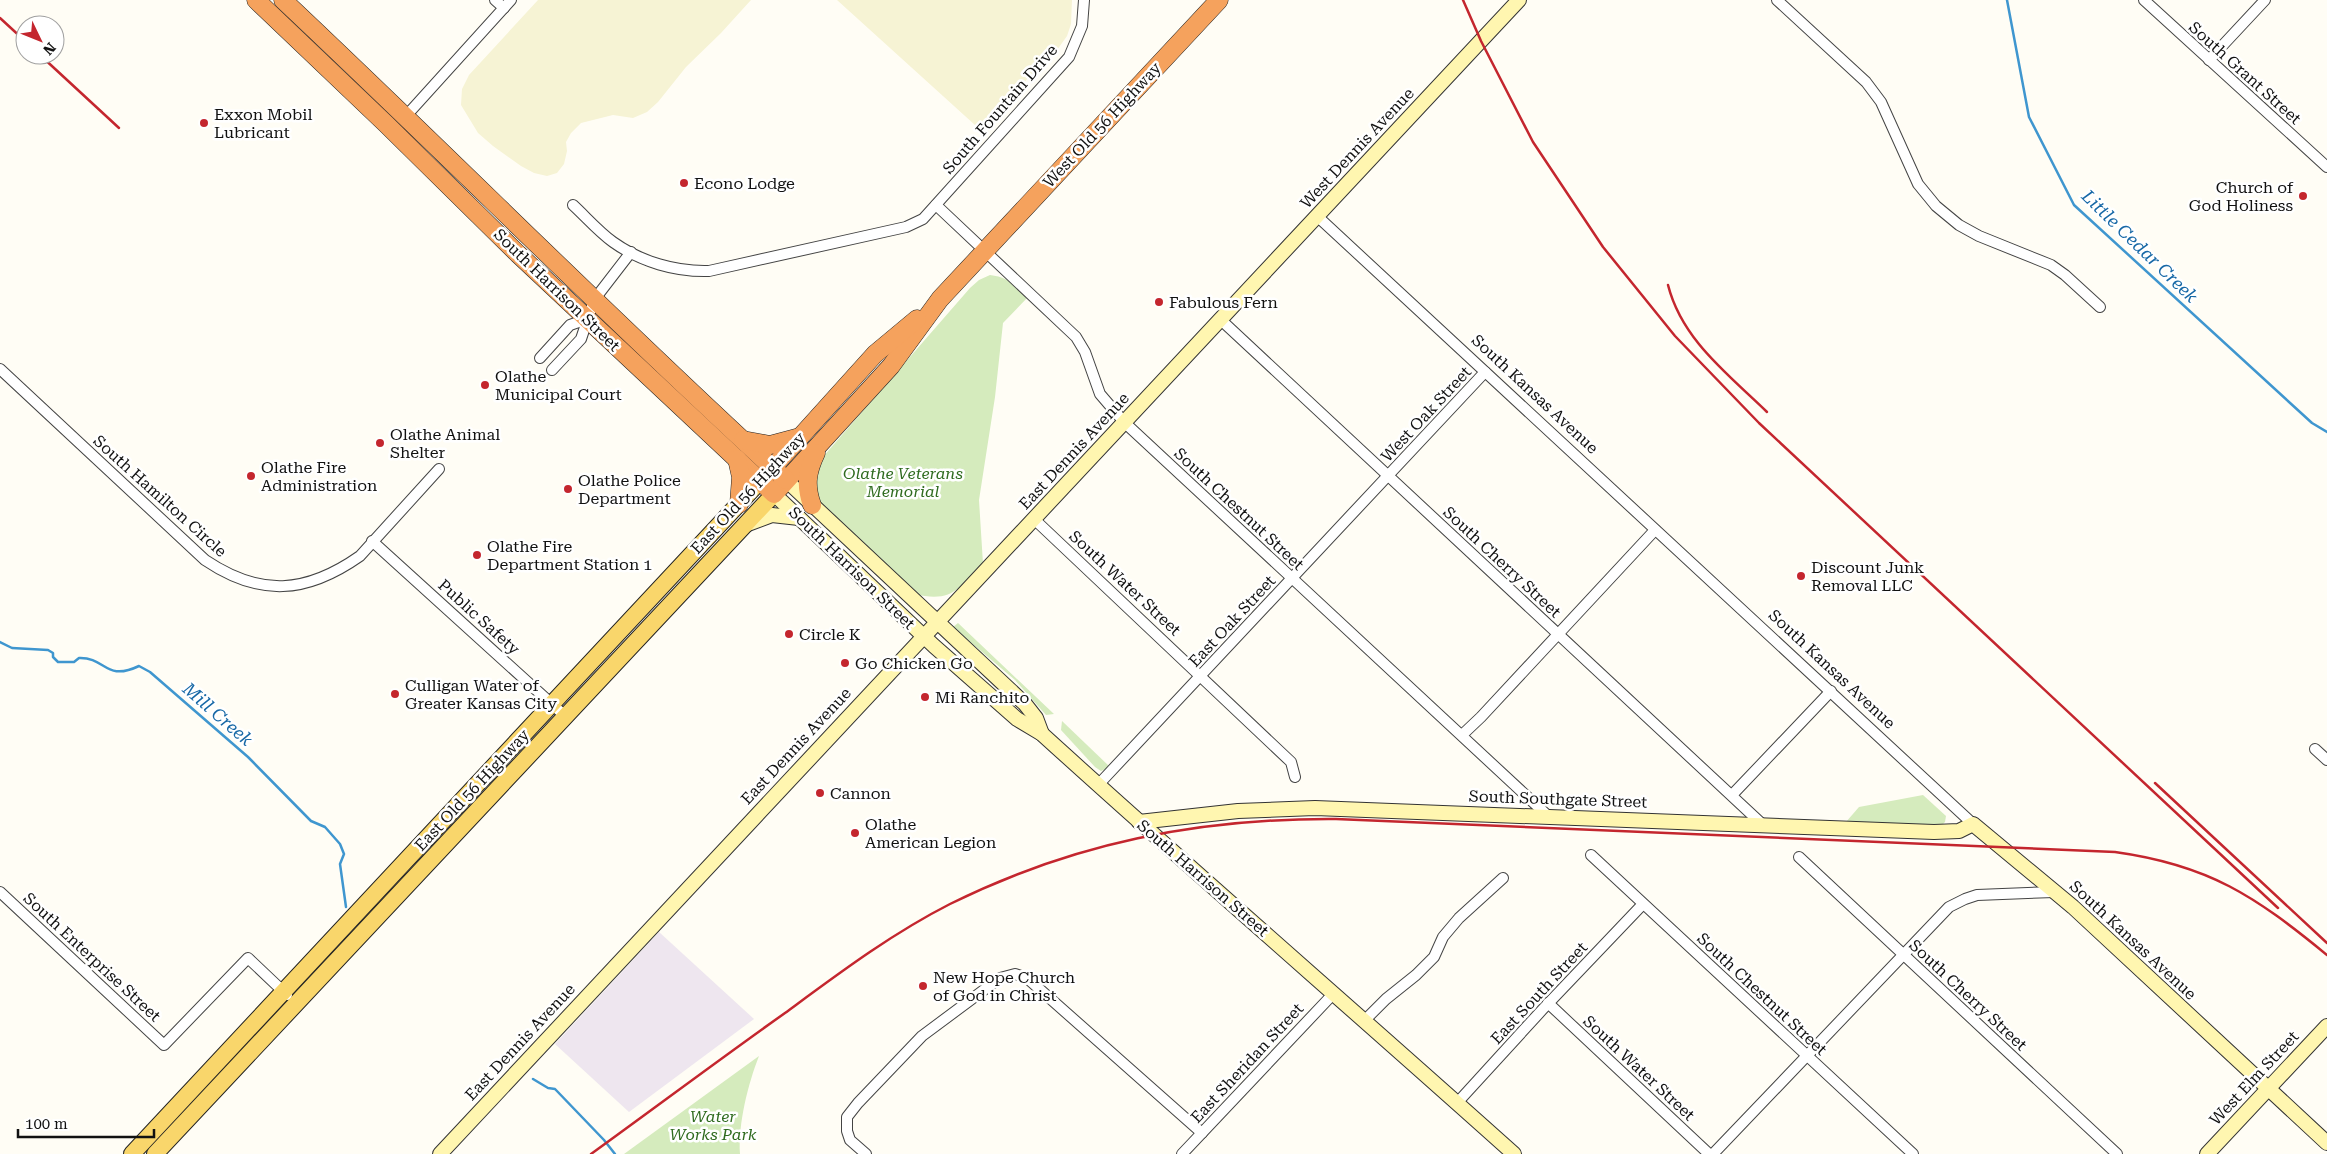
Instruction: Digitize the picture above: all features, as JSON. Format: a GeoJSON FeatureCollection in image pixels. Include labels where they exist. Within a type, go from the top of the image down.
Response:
{"type":"FeatureCollection","features":[{"type":"Feature","properties":{"kind":"highway","name":"South Harrison Street"},"geometry":{"type":"LineString","coordinates":[[256,0],[587,319],[774,494]]}},
{"type":"Feature","properties":{"kind":"highway","name":"South Harrison Street"},"geometry":{"type":"LineString","coordinates":[[283,0],[406,116],[537,247],[786,480]]}},
{"type":"Feature","properties":{"kind":"highway","name":"West Old 56 Highway"},"geometry":{"type":"LineString","coordinates":[[986,251],[1219,0]]}},
{"type":"Feature","properties":{"kind":"highway","name":"East Old 56 Highway"},"geometry":{"type":"LineString","coordinates":[[760,481],[875,354],[940,299],[986,251]]}},
{"type":"Feature","properties":{"kind":"highway","name":"East Old 56 Highway"},"geometry":{"type":"LineString","coordinates":[[774,494],[891,366],[940,299]]}},
{"type":"Feature","properties":{"kind":"highway"},"geometry":{"type":"LineString","coordinates":[[743,440],[770,445],[800,437]]}},
{"type":"Feature","properties":{"kind":"highway"},"geometry":{"type":"LineString","coordinates":[[812,505],[807,490],[807,478],[820,444]]}},
{"type":"Feature","properties":{"kind":"highway"},"geometry":{"type":"LineString","coordinates":[[737,459],[741,477],[739,504]]}},
{"type":"Feature","properties":{"kind":"main road","name":"East Old 56 Highway"},"geometry":{"type":"LineString","coordinates":[[154,1154],[289,997],[552,704],[760,481]]}},
{"type":"Feature","properties":{"kind":"main road","name":"East Old 56 Highway"},"geometry":{"type":"LineString","coordinates":[[132,1154],[565,716],[774,494]]}},
{"type":"Feature","properties":{"kind":"street"},"geometry":{"type":"LineString","coordinates":[[495,0],[504,8]]}},
{"type":"Feature","properties":{"kind":"street"},"geometry":{"type":"LineString","coordinates":[[406,116],[511,0]]}},
{"type":"Feature","properties":{"kind":"street","name":"South Fountain Drive"},"geometry":{"type":"LineString","coordinates":[[573,205],[612,242],[630,252],[671,268],[700,271],[906,228],[922,219],[936,205],[1069,57],[1082,26],[1084,0]]}},
{"type":"Feature","properties":{"kind":"street","name":"West Dennis Avenue"},"geometry":{"type":"LineString","coordinates":[[1221,320],[1519,0]]}},
{"type":"Feature","properties":{"kind":"street"},"geometry":{"type":"LineString","coordinates":[[1777,0],[1866,82],[1881,102],[1918,184],[1936,206],[1959,225],[1979,236],[2051,265],[2066,275],[2100,307]]}},
{"type":"Feature","properties":{"kind":"street","name":"South Grant Street"},"geometry":{"type":"LineString","coordinates":[[2144,0],[2327,167]]}},
{"type":"Feature","properties":{"kind":"street"},"geometry":{"type":"LineString","coordinates":[[2209,60],[2265,0]]}},
{"type":"Feature","properties":{"kind":"street","name":"South Chestnut Street"},"geometry":{"type":"LineString","coordinates":[[936,205],[1076,337],[1085,352],[1100,394],[1124,422],[1548,816]]}},
{"type":"Feature","properties":{"kind":"street","name":"South Kansas Avenue"},"geometry":{"type":"LineString","coordinates":[[1317,216],[1973,824],[2054,892],[2327,1143]]}},
{"type":"Feature","properties":{"kind":"street"},"geometry":{"type":"LineString","coordinates":[[552,370],[581,339],[594,300],[622,266],[630,252]]}},
{"type":"Feature","properties":{"kind":"street"},"geometry":{"type":"LineString","coordinates":[[540,358],[570,325],[587,319]]}},
{"type":"Feature","properties":{"kind":"street","name":"East Dennis Avenue"},"geometry":{"type":"LineString","coordinates":[[440,1154],[936,622],[1221,320]]}},
{"type":"Feature","properties":{"kind":"street","name":"South Cherry Street"},"geometry":{"type":"LineString","coordinates":[[1221,320],[1763,825]]}},
{"type":"Feature","properties":{"kind":"street","name":"South Hamilton Circle"},"geometry":{"type":"LineString","coordinates":[[0,369],[205,560],[237,578],[272,588],[289,587],[310,582],[346,566],[360,556],[440,469]]}},
{"type":"Feature","properties":{"kind":"street","name":"West Oak Street"},"geometry":{"type":"LineString","coordinates":[[1388,476],[1486,372]]}},
{"type":"Feature","properties":{"kind":"street","name":"East Oak Street"},"geometry":{"type":"LineString","coordinates":[[1098,785],[1388,476]]}},
{"type":"Feature","properties":{"kind":"street","name":"South Harrison Street"},"geometry":{"type":"LineString","coordinates":[[786,480],[1025,704],[1036,718],[1042,734]]}},
{"type":"Feature","properties":{"kind":"street","name":"South Harrison Street"},"geometry":{"type":"LineString","coordinates":[[774,494],[924,636],[1016,719],[1042,734],[1514,1154]]}},
{"type":"Feature","properties":{"kind":"street"},"geometry":{"type":"LineString","coordinates":[[742,527],[772,515],[782,514],[799,518]]}},
{"type":"Feature","properties":{"kind":"street","name":"South Water Street"},"geometry":{"type":"LineString","coordinates":[[1034,519],[1291,762],[1295,777]]}},
{"type":"Feature","properties":{"kind":"street"},"geometry":{"type":"LineString","coordinates":[[1462,735],[1655,530]]}},
{"type":"Feature","properties":{"kind":"street","name":"Public Safety"},"geometry":{"type":"LineString","coordinates":[[372,541],[565,716]]}},
{"type":"Feature","properties":{"kind":"street"},"geometry":{"type":"LineString","coordinates":[[1732,795],[1830,691]]}},
{"type":"Feature","properties":{"kind":"street"},"geometry":{"type":"LineString","coordinates":[[2315,749],[2327,760]]}},
{"type":"Feature","properties":{"kind":"street","name":"South Southgate Street"},"geometry":{"type":"LineString","coordinates":[[1139,822],[1238,812],[1316,808],[1934,832],[1959,830],[1973,824]]}},
{"type":"Feature","properties":{"kind":"street","name":"South Chestnut Street"},"geometry":{"type":"LineString","coordinates":[[1591,855],[1913,1154]]}},
{"type":"Feature","properties":{"kind":"street","name":"South Cherry Street"},"geometry":{"type":"LineString","coordinates":[[1799,857],[2116,1154]]}},
{"type":"Feature","properties":{"kind":"street"},"geometry":{"type":"LineString","coordinates":[[1365,1020],[1434,957],[1443,937],[1502,878]]}},
{"type":"Feature","properties":{"kind":"street","name":"South Enterprise Street"},"geometry":{"type":"LineString","coordinates":[[0,892],[164,1045],[248,958],[289,997]]}},
{"type":"Feature","properties":{"kind":"street"},"geometry":{"type":"LineString","coordinates":[[1711,1154],[1949,907],[1965,899],[1984,895],[2054,892]]}},
{"type":"Feature","properties":{"kind":"street","name":"East South Street"},"geometry":{"type":"LineString","coordinates":[[1457,1102],[1643,904]]}},
{"type":"Feature","properties":{"kind":"street"},"geometry":{"type":"LineString","coordinates":[[866,1154],[850,1140],[847,1132],[847,1117],[858,1103],[922,1036],[1000,978],[1015,974],[1027,978],[1202,1133]]}},
{"type":"Feature","properties":{"kind":"street","name":"East Sheridan Street"},"geometry":{"type":"LineString","coordinates":[[1182,1154],[1334,993]]}},
{"type":"Feature","properties":{"kind":"street","name":"South Water Street"},"geometry":{"type":"LineString","coordinates":[[1548,1003],[1711,1154]]}},
{"type":"Feature","properties":{"kind":"street","name":"West Elm Street"},"geometry":{"type":"LineString","coordinates":[[2207,1154],[2327,1026]]}},
{"type":"Feature","properties":{"kind":"shaded area"},"geometry":{"type":"Polygon","coordinates":[[[538,0],[751,0],[686,67],[658,102],[647,112],[633,118],[613,115],[581,123],[571,133],[566,142],[567,151],[564,164],[557,173],[547,176],[534,173],[521,166],[493,146],[478,133],[461,105],[462,89],[469,75],[538,0]]]}},
{"type":"Feature","properties":{"kind":"shaded area"},"geometry":{"type":"Polygon","coordinates":[[[837,0],[1072,0],[1071,24],[1067,36],[1057,50],[1027,79],[986,135],[837,0]]]}},
{"type":"Feature","properties":{"kind":"shaded area"},"geometry":{"type":"Polygon","coordinates":[[[659,932],[754,1019],[629,1112],[555,1044],[659,932]]]}},
{"type":"Feature","properties":{"kind":"green space","name":"Olathe Veterans Memorial"},"geometry":{"type":"Polygon","coordinates":[[[990,275],[1011,282],[1028,297],[1003,323],[995,397],[979,500],[983,564],[953,592],[937,597],[914,594],[814,503],[815,466],[970,288],[979,280],[990,275]]]}},
{"type":"Feature","properties":{"kind":"green space"},"geometry":{"type":"Polygon","coordinates":[[[958,623],[1054,714],[1046,715],[1015,680],[955,629],[953,627],[958,623]]]}},
{"type":"Feature","properties":{"kind":"green space"},"geometry":{"type":"Polygon","coordinates":[[[1062,721],[1110,767],[1101,771],[1095,767],[1061,730],[1062,721]]]}},
{"type":"Feature","properties":{"kind":"green space"},"geometry":{"type":"Polygon","coordinates":[[[1923,795],[1946,816],[1945,822],[1940,827],[1846,822],[1859,807],[1923,795]]]}},
{"type":"Feature","properties":{"kind":"green space","name":"Water Works Park"},"geometry":{"type":"Polygon","coordinates":[[[759,1056],[745,1104],[740,1154],[624,1154],[759,1056]]]}},
{"type":"Feature","properties":{"kind":"waterway","name":"Little Cedar Creek"},"geometry":{"type":"LineString","coordinates":[[2007,0],[2029,117],[2074,205],[2312,423],[2327,432]]}},
{"type":"Feature","properties":{"kind":"waterway","name":"Mill Creek"},"geometry":{"type":"LineString","coordinates":[[0,642],[12,648],[48,650],[53,653],[53,657],[58,662],[74,662],[79,658],[95,661],[112,670],[128,670],[139,666],[150,672],[248,757],[311,821],[325,827],[340,844],[344,854],[340,864],[346,907]]}},
{"type":"Feature","properties":{"kind":"waterway","name":"Mill Creek"},"geometry":{"type":"LineString","coordinates":[[533,1079],[548,1088],[555,1089],[615,1154]]}},
{"type":"Feature","properties":{"kind":"railway"},"geometry":{"type":"LineString","coordinates":[[1463,0],[1481,41],[1533,142],[1603,247],[1675,336],[1759,423],[2278,908]]}},
{"type":"Feature","properties":{"kind":"railway"},"geometry":{"type":"LineString","coordinates":[[0,18],[15,32]]}},
{"type":"Feature","properties":{"kind":"railway"},"geometry":{"type":"LineString","coordinates":[[51,65],[119,128]]}},
{"type":"Feature","properties":{"kind":"railway"},"geometry":{"type":"LineString","coordinates":[[1668,285],[1675,305],[1695,339],[1722,370],[1767,412]]}},
{"type":"Feature","properties":{"kind":"railway"},"geometry":{"type":"LineString","coordinates":[[2155,783],[2327,943]]}},
{"type":"Feature","properties":{"kind":"railway"},"geometry":{"type":"LineString","coordinates":[[591,1154],[865,955],[907,928],[950,904],[996,883],[1090,850],[1186,829],[1235,823],[1336,819],[2115,852],[2178,865],[2229,886],[2277,916],[2327,955]]}},
{"type":"Feature","properties":{"kind":"place","name":"Exxon Mobil Lubricant"},"geometry":{"type":"Point","coordinates":[204,123]}},
{"type":"Feature","properties":{"kind":"place","name":"Econo Lodge"},"geometry":{"type":"Point","coordinates":[684,183]}},
{"type":"Feature","properties":{"kind":"place","name":"Church of God Holiness"},"geometry":{"type":"Point","coordinates":[2303,196]}},
{"type":"Feature","properties":{"kind":"place","name":"Fabulous Fern"},"geometry":{"type":"Point","coordinates":[1159,302]}},
{"type":"Feature","properties":{"kind":"place","name":"Olathe Municipal Court"},"geometry":{"type":"Point","coordinates":[485,385]}},
{"type":"Feature","properties":{"kind":"place","name":"Olathe Animal Shelter"},"geometry":{"type":"Point","coordinates":[380,443]}},
{"type":"Feature","properties":{"kind":"place","name":"Olathe Fire Administration"},"geometry":{"type":"Point","coordinates":[251,476]}},
{"type":"Feature","properties":{"kind":"place","name":"Olathe Police Department"},"geometry":{"type":"Point","coordinates":[568,489]}},
{"type":"Feature","properties":{"kind":"place","name":"Olathe Fire Department Station 1"},"geometry":{"type":"Point","coordinates":[477,555]}},
{"type":"Feature","properties":{"kind":"place","name":"Discount Junk Removal LLC"},"geometry":{"type":"Point","coordinates":[1801,576]}},
{"type":"Feature","properties":{"kind":"place","name":"Circle K"},"geometry":{"type":"Point","coordinates":[789,634]}},
{"type":"Feature","properties":{"kind":"place","name":"Go Chicken Go"},"geometry":{"type":"Point","coordinates":[845,663]}},
{"type":"Feature","properties":{"kind":"place","name":"Culligan Water of Greater Kansas City"},"geometry":{"type":"Point","coordinates":[395,694]}},
{"type":"Feature","properties":{"kind":"place","name":"Mi Ranchito"},"geometry":{"type":"Point","coordinates":[925,697]}},
{"type":"Feature","properties":{"kind":"place","name":"Cannon"},"geometry":{"type":"Point","coordinates":[820,793]}},
{"type":"Feature","properties":{"kind":"place","name":"Olathe American Legion"},"geometry":{"type":"Point","coordinates":[855,833]}},
{"type":"Feature","properties":{"kind":"place","name":"New Hope Church of God in Christ"},"geometry":{"type":"Point","coordinates":[923,986]}}]}
